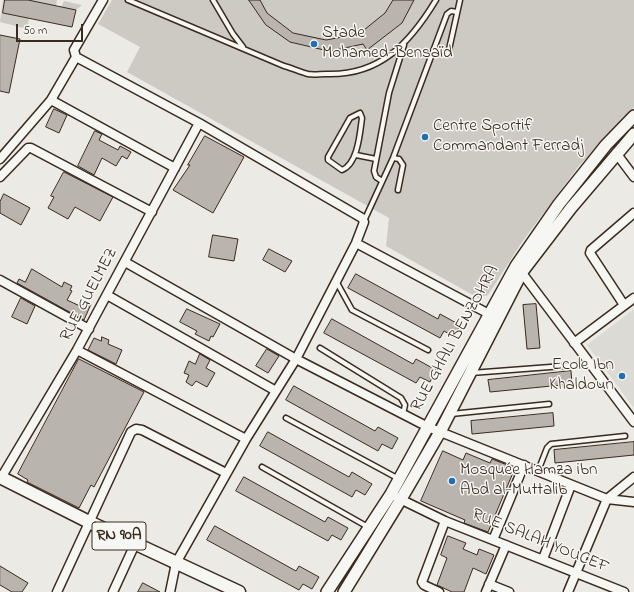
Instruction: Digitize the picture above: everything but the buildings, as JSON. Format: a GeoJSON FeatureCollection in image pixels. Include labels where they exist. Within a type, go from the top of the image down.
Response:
{"type":"FeatureCollection","features":[{"type":"Feature","properties":{"kind":"main road","name":"RUE GHALI BENZOHRA"},"geometry":{"type":"LineString","coordinates":[[327,592],[369,527],[396,497],[399,480],[489,314],[559,204],[606,145],[634,116]]}},
{"type":"Feature","properties":{"kind":"main road","name":"RUE GHALI BENZOHRA"},"geometry":{"type":"LineString","coordinates":[[344,592],[396,497],[440,432],[470,374],[519,269],[634,134]]}},
{"type":"Feature","properties":{"kind":"main road","name":"RN 90A"},"geometry":{"type":"LineString","coordinates":[[0,477],[89,522],[239,592]]}},
{"type":"Feature","properties":{"kind":"street"},"geometry":{"type":"LineString","coordinates":[[103,0],[74,50],[76,57],[199,124],[362,218],[364,222],[356,243],[296,359],[246,439],[176,563],[170,592]]}},
{"type":"Feature","properties":{"kind":"street"},"geometry":{"type":"LineString","coordinates":[[0,159],[51,100],[76,57]]}},
{"type":"Feature","properties":{"kind":"street"},"geometry":{"type":"LineString","coordinates":[[51,100],[175,168]]}},
{"type":"Feature","properties":{"kind":"street","name":"RUE GUELMEZ"},"geometry":{"type":"LineString","coordinates":[[0,477],[89,329],[199,124]]}},
{"type":"Feature","properties":{"kind":"street"},"geometry":{"type":"LineString","coordinates":[[0,178],[28,148],[31,148],[152,212]]}},
{"type":"Feature","properties":{"kind":"street"},"geometry":{"type":"LineString","coordinates":[[616,154],[634,177]]}},
{"type":"Feature","properties":{"kind":"street"},"geometry":{"type":"LineString","coordinates":[[624,305],[590,253],[591,250],[634,213]]}},
{"type":"Feature","properties":{"kind":"street"},"geometry":{"type":"LineString","coordinates":[[356,243],[489,314]]}},
{"type":"Feature","properties":{"kind":"street"},"geometry":{"type":"LineString","coordinates":[[125,262],[296,359],[428,427],[607,499],[634,502]]}},
{"type":"Feature","properties":{"kind":"street"},"geometry":{"type":"LineString","coordinates":[[519,269],[634,422]]}},
{"type":"Feature","properties":{"kind":"street"},"geometry":{"type":"LineString","coordinates":[[0,280],[89,329]]}},
{"type":"Feature","properties":{"kind":"street"},"geometry":{"type":"LineString","coordinates":[[107,295],[276,391]]}},
{"type":"Feature","properties":{"kind":"street"},"geometry":{"type":"LineString","coordinates":[[574,343],[634,298]]}},
{"type":"Feature","properties":{"kind":"street"},"geometry":{"type":"LineString","coordinates":[[77,350],[246,439]]}},
{"type":"Feature","properties":{"kind":"street"},"geometry":{"type":"LineString","coordinates":[[57,592],[131,432],[136,429],[142,430],[226,473]]}},
{"type":"Feature","properties":{"kind":"street"},"geometry":{"type":"LineString","coordinates":[[493,540],[524,465]]}},
{"type":"Feature","properties":{"kind":"street"},"geometry":{"type":"LineString","coordinates":[[568,592],[607,499],[634,477]]}},
{"type":"Feature","properties":{"kind":"street"},"geometry":{"type":"LineString","coordinates":[[543,559],[571,484]]}},
{"type":"Feature","properties":{"kind":"street","name":"RUE SALAH YOUCEF"},"geometry":{"type":"LineString","coordinates":[[396,497],[445,521],[577,572],[624,592]]}},
{"type":"Feature","properties":{"kind":"street"},"geometry":{"type":"LineString","coordinates":[[439,592],[424,585],[422,582],[445,521]]}},
{"type":"Feature","properties":{"kind":"street"},"geometry":{"type":"LineString","coordinates":[[113,592],[135,544]]}},
{"type":"Feature","properties":{"kind":"street"},"geometry":{"type":"LineString","coordinates":[[486,592],[506,545]]}},
{"type":"Feature","properties":{"kind":"street"},"geometry":{"type":"LineString","coordinates":[[489,584],[509,592]]}},
{"type":"Feature","properties":{"kind":"lane"},"geometry":{"type":"LineString","coordinates":[[128,0],[244,49],[308,74],[338,75],[364,70],[382,60],[404,44],[421,25],[436,0]]}},
{"type":"Feature","properties":{"kind":"lane"},"geometry":{"type":"LineString","coordinates":[[213,0],[233,34],[244,49]]}},
{"type":"Feature","properties":{"kind":"lane"},"geometry":{"type":"LineString","coordinates":[[448,54],[460,0]]}},
{"type":"Feature","properties":{"kind":"lane"},"geometry":{"type":"LineString","coordinates":[[364,222],[393,158],[447,14],[451,11],[457,12]]}},
{"type":"Feature","properties":{"kind":"lane"},"geometry":{"type":"LineString","coordinates":[[382,181],[376,177],[374,171],[389,93],[404,44]]}},
{"type":"Feature","properties":{"kind":"lane"},"geometry":{"type":"LineString","coordinates":[[360,113],[362,118],[356,155],[346,168],[342,170],[328,160],[328,157],[350,118],[360,113]]}},
{"type":"Feature","properties":{"kind":"lane"},"geometry":{"type":"LineString","coordinates":[[356,155],[376,159]]}},
{"type":"Feature","properties":{"kind":"lane"},"geometry":{"type":"LineString","coordinates":[[393,158],[398,159],[403,165],[398,190]]}},
{"type":"Feature","properties":{"kind":"lane"},"geometry":{"type":"LineString","coordinates":[[336,281],[352,310],[428,350]]}},
{"type":"Feature","properties":{"kind":"lane"},"geometry":{"type":"LineString","coordinates":[[320,348],[401,398],[405,405],[403,414]]}},
{"type":"Feature","properties":{"kind":"lane"},"geometry":{"type":"LineString","coordinates":[[470,374],[590,364]]}},
{"type":"Feature","properties":{"kind":"lane"},"geometry":{"type":"LineString","coordinates":[[449,414],[548,404]]}},
{"type":"Feature","properties":{"kind":"lane"},"geometry":{"type":"LineString","coordinates":[[286,418],[399,480]]}},
{"type":"Feature","properties":{"kind":"lane"},"geometry":{"type":"LineString","coordinates":[[538,471],[547,448],[551,444],[626,436]]}},
{"type":"Feature","properties":{"kind":"lane"},"geometry":{"type":"LineString","coordinates":[[262,467],[369,527]]}},
{"type":"Feature","properties":{"kind":"shaded area"},"geometry":{"type":"Polygon","coordinates":[[[3,0],[5,0],[3,13],[29,18],[27,29],[0,22],[3,0]]]}},
{"type":"Feature","properties":{"kind":"shaded area"},"geometry":{"type":"Polygon","coordinates":[[[28,0],[57,0],[56,6],[28,0]]]}},
{"type":"Feature","properties":{"kind":"shaded area","name":"Centre Sportif Commandant Ferradj"},"geometry":{"type":"Polygon","coordinates":[[[112,0],[634,0],[634,107],[578,167],[522,242],[488,295],[478,298],[386,246],[389,218],[127,72],[140,47],[98,24],[112,0]]]}},
{"type":"Feature","properties":{"kind":"shaded area"},"geometry":{"type":"Polygon","coordinates":[[[64,1],[82,5],[76,10],[61,7],[64,1]]]}},
{"type":"Feature","properties":{"kind":"shaded area","name":"Ecole Ibn Khaldoun"},"geometry":{"type":"Polygon","coordinates":[[[634,309],[634,408],[587,345],[634,309]]]}},
{"type":"Feature","properties":{"kind":"place","name":"Stade Mohamed-Bensaïd"},"geometry":{"type":"Point","coordinates":[314,44]}},
{"type":"Feature","properties":{"kind":"place","name":"Centre Sportif Commandant Ferradj"},"geometry":{"type":"Point","coordinates":[425,137]}},
{"type":"Feature","properties":{"kind":"place","name":"Ecole Ibn Khaldoun"},"geometry":{"type":"Point","coordinates":[622,376]}},
{"type":"Feature","properties":{"kind":"place","name":"Mosquée Hamza ibn Abd al-Muttalib"},"geometry":{"type":"Point","coordinates":[452,481]}}]}
